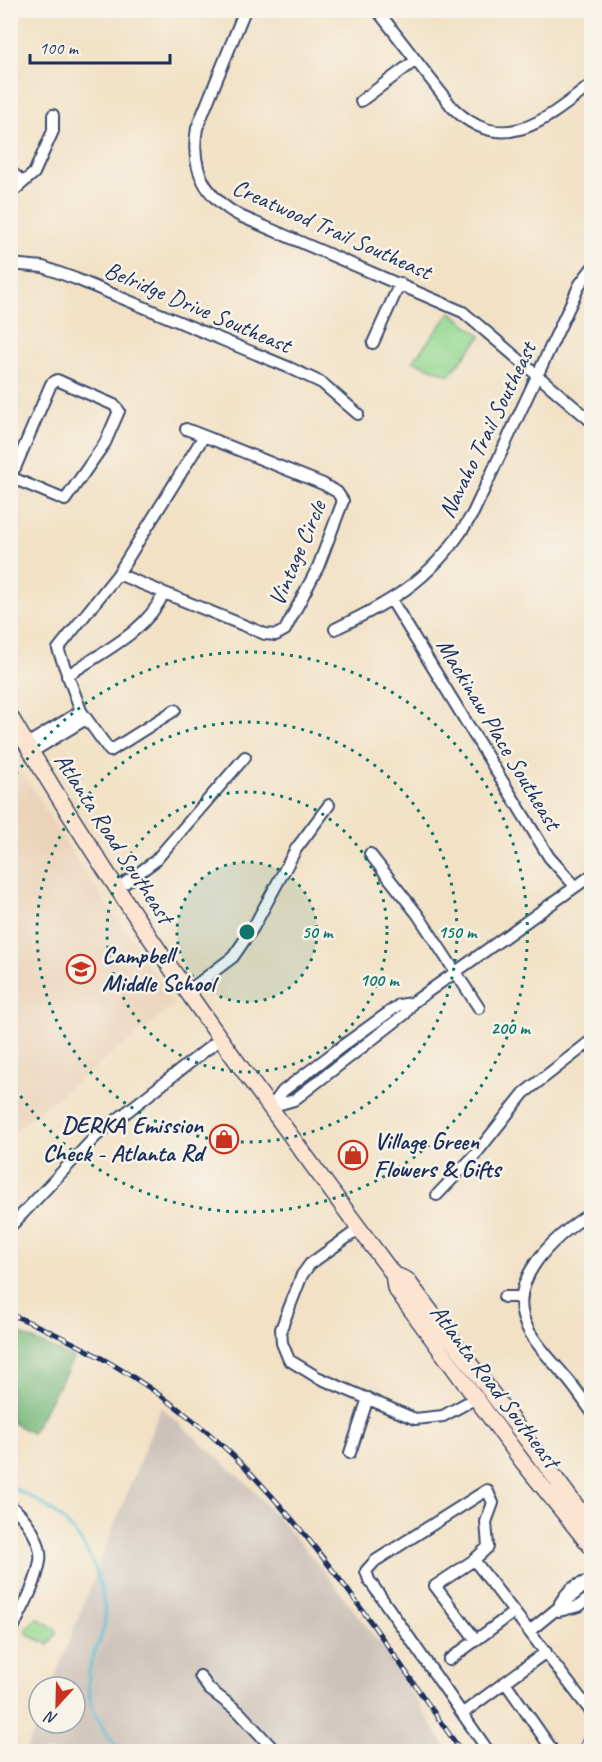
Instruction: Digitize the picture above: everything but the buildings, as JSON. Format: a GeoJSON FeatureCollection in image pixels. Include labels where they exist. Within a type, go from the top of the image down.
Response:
{"type":"FeatureCollection","features":[{"type":"Feature","properties":{"kind":"main road","name":"Atlanta Road Southeast"},"geometry":{"type":"LineString","coordinates":[[10,716],[74,825],[220,1039],[393,1274],[395,1288],[570,1524],[591,1548]]}},
{"type":"Feature","properties":{"kind":"main road","name":"Atlanta Road Southeast"},"geometry":{"type":"LineString","coordinates":[[393,1274],[407,1280],[591,1527]]}},
{"type":"Feature","properties":{"kind":"street","name":"Creatwood Trail Southeast"},"geometry":{"type":"LineString","coordinates":[[244,10],[197,128],[194,158],[205,187],[226,209],[240,216],[463,312],[591,422]]}},
{"type":"Feature","properties":{"kind":"street"},"geometry":{"type":"LineString","coordinates":[[377,10],[458,113],[473,123],[497,131],[520,130],[534,125],[591,84]]}},
{"type":"Feature","properties":{"kind":"street"},"geometry":{"type":"LineString","coordinates":[[361,101],[416,60]]}},
{"type":"Feature","properties":{"kind":"street"},"geometry":{"type":"LineString","coordinates":[[10,195],[34,173],[53,132],[53,115]]}},
{"type":"Feature","properties":{"kind":"street"},"geometry":{"type":"LineString","coordinates":[[10,171],[23,182]]}},
{"type":"Feature","properties":{"kind":"street","name":"Belridge Drive Southeast"},"geometry":{"type":"LineString","coordinates":[[10,264],[43,267],[76,279],[290,368],[322,383],[358,414]]}},
{"type":"Feature","properties":{"kind":"street","name":"Navaho Trail Southeast"},"geometry":{"type":"LineString","coordinates":[[335,629],[392,601],[426,574],[463,529],[580,284],[591,268]]}},
{"type":"Feature","properties":{"kind":"street"},"geometry":{"type":"LineString","coordinates":[[373,343],[400,284]]}},
{"type":"Feature","properties":{"kind":"street"},"geometry":{"type":"LineString","coordinates":[[57,380],[114,405],[120,411],[105,443],[65,500],[10,475],[51,384],[57,380]]}},
{"type":"Feature","properties":{"kind":"street","name":"Vintage Circle"},"geometry":{"type":"LineString","coordinates":[[118,574],[265,634],[276,635],[285,630],[294,616],[340,514],[343,501],[330,488],[186,429]]}},
{"type":"Feature","properties":{"kind":"street"},"geometry":{"type":"LineString","coordinates":[[175,710],[110,751],[83,715],[58,649],[118,574],[204,436]]}},
{"type":"Feature","properties":{"kind":"street"},"geometry":{"type":"LineString","coordinates":[[67,676],[140,627],[152,616],[164,593]]}},
{"type":"Feature","properties":{"kind":"street","name":"Mackinaw Place Southeast"},"geometry":{"type":"LineString","coordinates":[[392,601],[549,857],[575,886]]}},
{"type":"Feature","properties":{"kind":"street"},"geometry":{"type":"LineString","coordinates":[[30,748],[83,715]]}},
{"type":"Feature","properties":{"kind":"street"},"geometry":{"type":"LineString","coordinates":[[117,889],[155,861],[245,757]]}},
{"type":"Feature","properties":{"kind":"street"},"geometry":{"type":"LineString","coordinates":[[189,991],[233,957],[253,928],[296,849],[329,805]]}},
{"type":"Feature","properties":{"kind":"street"},"geometry":{"type":"LineString","coordinates":[[370,854],[418,915],[479,1008]]}},
{"type":"Feature","properties":{"kind":"street"},"geometry":{"type":"LineString","coordinates":[[270,1107],[294,1100],[405,1014],[412,1003],[591,875]]}},
{"type":"Feature","properties":{"kind":"street"},"geometry":{"type":"LineString","coordinates":[[10,1227],[96,1136],[220,1039]]}},
{"type":"Feature","properties":{"kind":"street"},"geometry":{"type":"LineString","coordinates":[[437,1195],[475,1155],[524,1093],[591,1040]]}},
{"type":"Feature","properties":{"kind":"street"},"geometry":{"type":"LineString","coordinates":[[591,1212],[566,1229],[543,1255],[527,1277],[522,1298],[524,1320],[529,1331],[591,1412]]}},
{"type":"Feature","properties":{"kind":"street"},"geometry":{"type":"LineString","coordinates":[[360,1229],[310,1264],[302,1275],[281,1329],[282,1343],[289,1360],[299,1368],[415,1419],[428,1420],[443,1416],[476,1398]]}},
{"type":"Feature","properties":{"kind":"street"},"geometry":{"type":"LineString","coordinates":[[504,1297],[522,1298]]}},
{"type":"Feature","properties":{"kind":"street"},"geometry":{"type":"LineString","coordinates":[[350,1453],[368,1398]]}},
{"type":"Feature","properties":{"kind":"street"},"geometry":{"type":"LineString","coordinates":[[476,1640],[435,1586],[474,1560],[488,1547],[486,1522],[493,1503],[486,1490],[375,1561],[366,1571],[369,1580],[489,1752]]}},
{"type":"Feature","properties":{"kind":"street"},"geometry":{"type":"LineString","coordinates":[[10,1506],[25,1517],[32,1529],[41,1559],[10,1634]]}},
{"type":"Feature","properties":{"kind":"street"},"geometry":{"type":"LineString","coordinates":[[474,1560],[514,1612],[531,1630],[591,1711]]}},
{"type":"Feature","properties":{"kind":"street"},"geometry":{"type":"LineString","coordinates":[[531,1630],[591,1580]]}},
{"type":"Feature","properties":{"kind":"street"},"geometry":{"type":"LineString","coordinates":[[556,1611],[579,1606],[591,1596]]}},
{"type":"Feature","properties":{"kind":"street"},"geometry":{"type":"LineString","coordinates":[[449,1660],[514,1612]]}},
{"type":"Feature","properties":{"kind":"street"},"geometry":{"type":"LineString","coordinates":[[463,1713],[546,1652]]}},
{"type":"Feature","properties":{"kind":"street"},"geometry":{"type":"LineString","coordinates":[[200,1676],[209,1689],[239,1712],[276,1752]]}},
{"type":"Feature","properties":{"kind":"street"},"geometry":{"type":"LineString","coordinates":[[505,1682],[552,1748]]}},
{"type":"Feature","properties":{"kind":"street"},"geometry":{"type":"LineString","coordinates":[[584,1752],[591,1733]]}},
{"type":"Feature","properties":{"kind":"shaded area","name":"Campbell Middle School"},"geometry":{"type":"Polygon","coordinates":[[[10,751],[68,847],[175,1005],[11,1134],[10,751]]]}},
{"type":"Feature","properties":{"kind":"shaded area"},"geometry":{"type":"Polygon","coordinates":[[[161,1407],[250,1487],[314,1559],[388,1654],[448,1751],[26,1752],[32,1735],[87,1735],[87,1675],[56,1675],[161,1407]]]}},
{"type":"Feature","properties":{"kind":"green space"},"geometry":{"type":"Polygon","coordinates":[[[451,312],[481,336],[449,375],[413,361],[451,312]]]}},
{"type":"Feature","properties":{"kind":"green space"},"geometry":{"type":"Polygon","coordinates":[[[11,1330],[74,1358],[32,1433],[11,1422],[11,1330]]]}},
{"type":"Feature","properties":{"kind":"green space"},"geometry":{"type":"Polygon","coordinates":[[[37,1618],[56,1629],[56,1634],[49,1644],[29,1636],[26,1629],[37,1618]]]}},
{"type":"Feature","properties":{"kind":"waterway"},"geometry":{"type":"LineString","coordinates":[[10,1487],[42,1503],[56,1513],[78,1537],[95,1568],[105,1607],[105,1616],[103,1630],[89,1670],[88,1683],[98,1719],[121,1752]]}},
{"type":"Feature","properties":{"kind":"railway"},"geometry":{"type":"LineString","coordinates":[[10,1314],[45,1329],[112,1364],[175,1407],[233,1456],[288,1514],[340,1580],[462,1752]]}},
{"type":"Feature","properties":{"kind":"place","name":"Campbell Middle School"},"geometry":{"type":"Point","coordinates":[81,969]}},
{"type":"Feature","properties":{"kind":"place","name":"DERKA Emission Check - Atlanta Rd"},"geometry":{"type":"Point","coordinates":[224,1139]}},
{"type":"Feature","properties":{"kind":"place","name":"Village Green Flowers & Gifts"},"geometry":{"type":"Point","coordinates":[353,1155]}}]}
